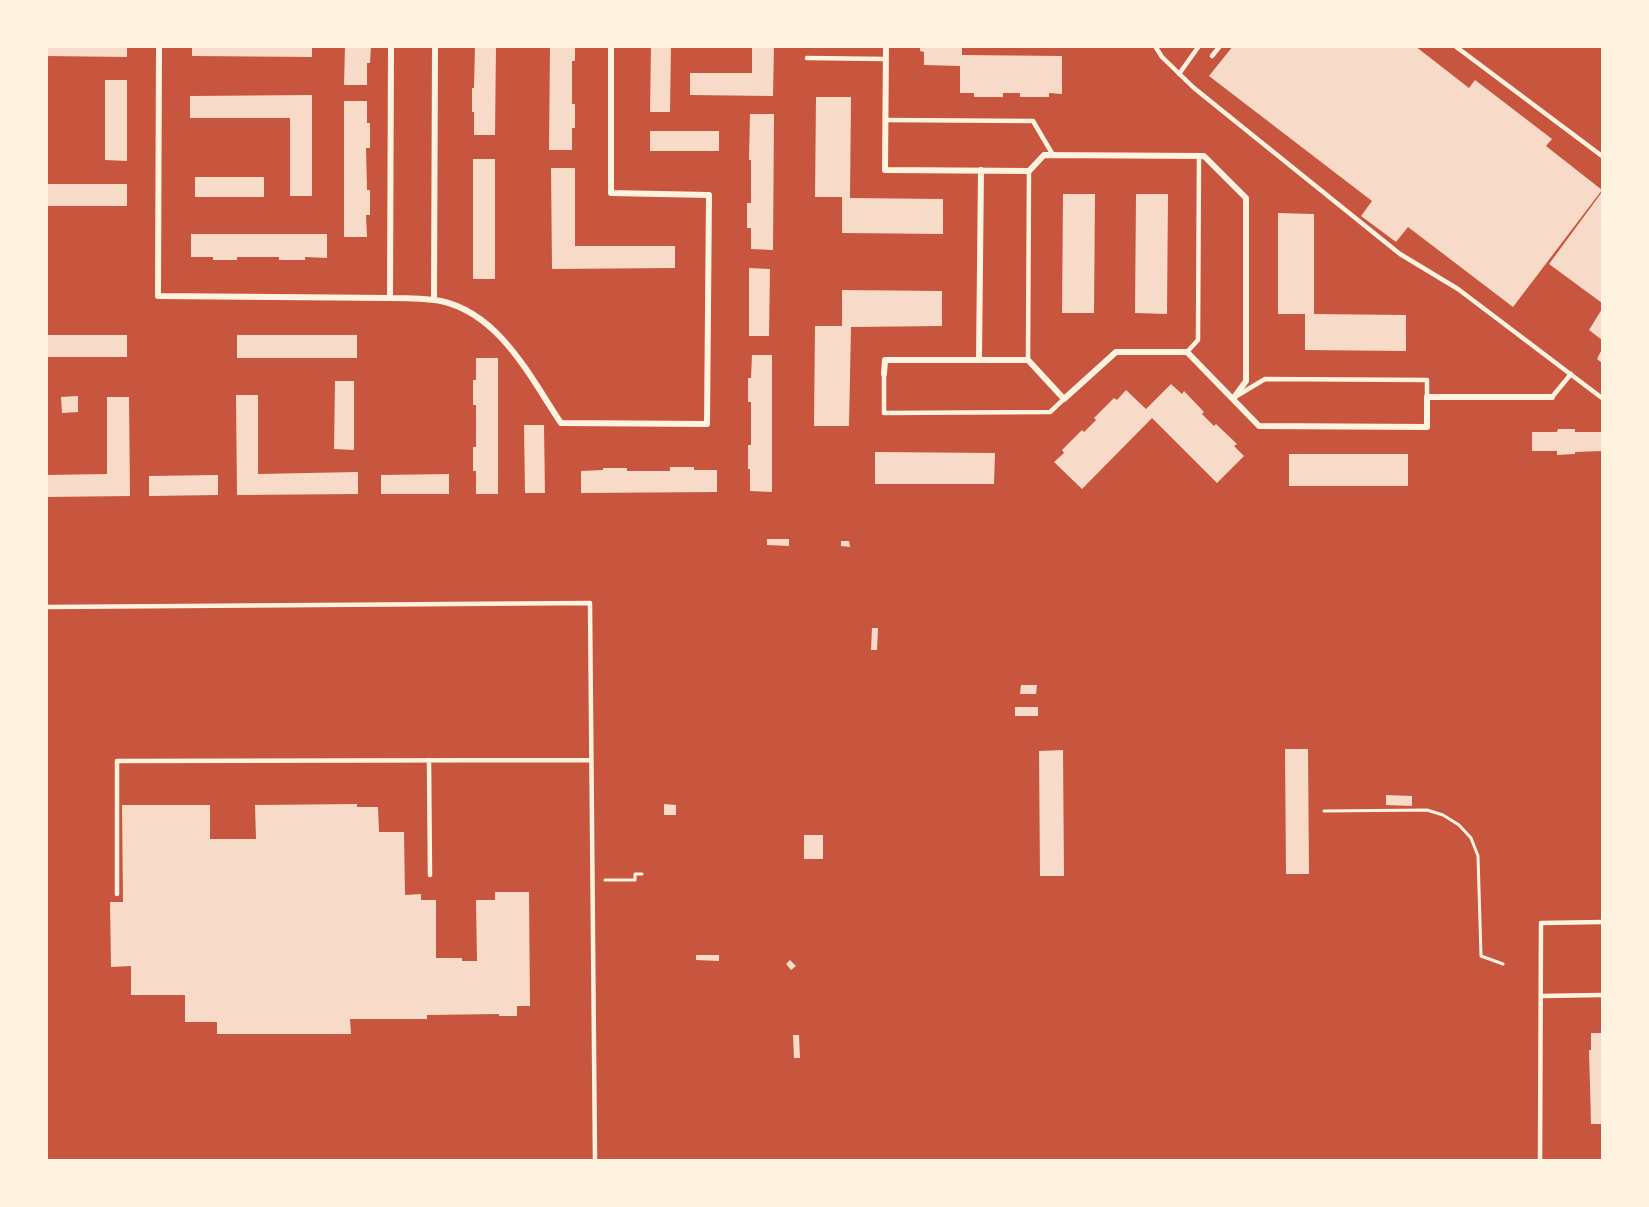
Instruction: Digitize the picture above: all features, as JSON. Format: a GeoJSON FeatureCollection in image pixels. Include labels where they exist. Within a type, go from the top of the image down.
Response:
{"type":"FeatureCollection","features":[{"type":"Feature","properties":{"kind":"street"},"geometry":{"type":"LineString","coordinates":[[159,46],[158,296],[434,300],[451,304],[468,312],[497,332],[561,423],[707,424],[709,195],[611,193],[611,46]]}},
{"type":"Feature","properties":{"kind":"street"},"geometry":{"type":"LineString","coordinates":[[390,298],[391,46]]}},
{"type":"Feature","properties":{"kind":"street"},"geometry":{"type":"LineString","coordinates":[[434,300],[435,46]]}},
{"type":"Feature","properties":{"kind":"street"},"geometry":{"type":"LineString","coordinates":[[886,46],[885,170],[1029,171],[1044,155],[1204,156],[1246,198],[1246,381],[1233,399]]}},
{"type":"Feature","properties":{"kind":"street"},"geometry":{"type":"LineString","coordinates":[[979,360],[981,170]]}},
{"type":"Feature","properties":{"kind":"street"},"geometry":{"type":"LineString","coordinates":[[885,374],[885,360],[1028,360],[1064,399],[1116,352],[1187,352],[1259,426],[1427,427],[1427,397],[1552,397]]}},
{"type":"Feature","properties":{"kind":"lane"},"geometry":{"type":"LineString","coordinates":[[1155,46],[1162,57],[1194,88],[1400,254],[1458,289],[1602,398]]}},
{"type":"Feature","properties":{"kind":"lane"},"geometry":{"type":"LineString","coordinates":[[1179,74],[1199,46]]}},
{"type":"Feature","properties":{"kind":"lane"},"geometry":{"type":"LineString","coordinates":[[1212,56],[1220,46]]}},
{"type":"Feature","properties":{"kind":"lane"},"geometry":{"type":"LineString","coordinates":[[1455,46],[1602,156]]}},
{"type":"Feature","properties":{"kind":"lane"},"geometry":{"type":"LineString","coordinates":[[1463,52],[1466,46]]}},
{"type":"Feature","properties":{"kind":"lane"},"geometry":{"type":"LineString","coordinates":[[807,58],[886,59]]}},
{"type":"Feature","properties":{"kind":"lane"},"geometry":{"type":"LineString","coordinates":[[885,120],[1033,121],[1053,155]]}},
{"type":"Feature","properties":{"kind":"lane"},"geometry":{"type":"LineString","coordinates":[[1187,352],[1198,340],[1199,156]]}},
{"type":"Feature","properties":{"kind":"lane"},"geometry":{"type":"LineString","coordinates":[[1028,360],[1029,171]]}},
{"type":"Feature","properties":{"kind":"lane"},"geometry":{"type":"LineString","coordinates":[[885,374],[884,412],[1050,412],[1064,399]]}},
{"type":"Feature","properties":{"kind":"lane"},"geometry":{"type":"LineString","coordinates":[[1552,397],[1571,374]]}},
{"type":"Feature","properties":{"kind":"lane"},"geometry":{"type":"LineString","coordinates":[[1233,399],[1265,379],[1427,380],[1427,397]]}},
{"type":"Feature","properties":{"kind":"lane"},"geometry":{"type":"LineString","coordinates":[[46,607],[590,603],[595,1161]]}},
{"type":"Feature","properties":{"kind":"lane"},"geometry":{"type":"LineString","coordinates":[[429,760],[430,875]]}},
{"type":"Feature","properties":{"kind":"lane"},"geometry":{"type":"LineString","coordinates":[[117,894],[117,761],[591,760]]}},
{"type":"Feature","properties":{"kind":"lane"},"geometry":{"type":"LineString","coordinates":[[1540,1161],[1541,923],[1602,922]]}},
{"type":"Feature","properties":{"kind":"lane"},"geometry":{"type":"LineString","coordinates":[[1541,996],[1602,995]]}},
{"type":"Feature","properties":{"kind":"path"},"geometry":{"type":"LineString","coordinates":[[1324,811],[1427,810],[1443,815],[1459,825],[1471,838],[1478,856],[1481,956],[1503,964]]}},
{"type":"Feature","properties":{"kind":"path"},"geometry":{"type":"LineString","coordinates":[[605,880],[635,880],[635,874],[642,874]]}},
{"type":"Feature","properties":{"kind":"building"},"geometry":{"type":"Polygon","coordinates":[[[46,46],[127,46],[127,57],[46,56],[46,46]]]}},
{"type":"Feature","properties":{"kind":"building"},"geometry":{"type":"Polygon","coordinates":[[[192,46],[312,46],[312,57],[192,56],[192,46]]]}},
{"type":"Feature","properties":{"kind":"building"},"geometry":{"type":"Polygon","coordinates":[[[345,46],[371,46],[370,63],[367,63],[367,85],[344,85],[345,46]]]}},
{"type":"Feature","properties":{"kind":"building"},"geometry":{"type":"Polygon","coordinates":[[[475,46],[496,46],[495,135],[474,135],[472,88],[474,88],[475,46]]]}},
{"type":"Feature","properties":{"kind":"building"},"geometry":{"type":"Polygon","coordinates":[[[550,46],[575,46],[575,61],[572,61],[572,104],[575,104],[575,128],[572,128],[572,150],[549,150],[550,46]]]}},
{"type":"Feature","properties":{"kind":"building"},"geometry":{"type":"Polygon","coordinates":[[[651,46],[671,46],[670,112],[650,112],[651,46]]]}},
{"type":"Feature","properties":{"kind":"building"},"geometry":{"type":"Polygon","coordinates":[[[752,46],[774,46],[773,96],[690,95],[690,73],[752,73],[752,46]]]}},
{"type":"Feature","properties":{"kind":"building"},"geometry":{"type":"Polygon","coordinates":[[[920,46],[962,46],[962,55],[1062,56],[1062,94],[1049,93],[1049,97],[1020,97],[1020,93],[1003,93],[1003,97],[974,97],[974,93],[960,93],[960,66],[924,65],[924,52],[920,51],[920,46]]]}},
{"type":"Feature","properties":{"kind":"building"},"geometry":{"type":"Polygon","coordinates":[[[1233,46],[1415,46],[1469,88],[1475,80],[1552,139],[1546,146],[1602,190],[1513,307],[1408,227],[1396,242],[1361,216],[1372,201],[1209,76],[1233,46]]]}},
{"type":"Feature","properties":{"kind":"building"},"geometry":{"type":"Polygon","coordinates":[[[105,80],[127,80],[127,161],[105,160],[105,80]]]}},
{"type":"Feature","properties":{"kind":"building"},"geometry":{"type":"Polygon","coordinates":[[[312,95],[312,196],[290,196],[290,118],[190,118],[190,96],[312,95]]]}},
{"type":"Feature","properties":{"kind":"building"},"geometry":{"type":"Polygon","coordinates":[[[816,97],[851,97],[850,198],[943,199],[943,234],[842,233],[842,197],[815,197],[816,97]]]}},
{"type":"Feature","properties":{"kind":"building"},"geometry":{"type":"Polygon","coordinates":[[[344,101],[367,101],[367,123],[370,123],[370,148],[366,148],[370,215],[366,215],[367,237],[344,237],[344,101]]]}},
{"type":"Feature","properties":{"kind":"building"},"geometry":{"type":"Polygon","coordinates":[[[750,114],[774,114],[773,250],[751,249],[751,228],[747,228],[747,203],[751,203],[750,114]]]}},
{"type":"Feature","properties":{"kind":"building"},"geometry":{"type":"Polygon","coordinates":[[[650,131],[719,131],[719,151],[650,151],[650,131]]]}},
{"type":"Feature","properties":{"kind":"building"},"geometry":{"type":"Polygon","coordinates":[[[473,159],[495,159],[495,279],[473,279],[473,159]]]}},
{"type":"Feature","properties":{"kind":"building"},"geometry":{"type":"Polygon","coordinates":[[[551,168],[575,168],[575,246],[675,246],[675,268],[552,269],[551,168]]]}},
{"type":"Feature","properties":{"kind":"building"},"geometry":{"type":"Polygon","coordinates":[[[195,177],[264,177],[264,197],[195,197],[195,177]]]}},
{"type":"Feature","properties":{"kind":"building"},"geometry":{"type":"Polygon","coordinates":[[[46,184],[127,184],[127,206],[46,206],[46,184]]]}},
{"type":"Feature","properties":{"kind":"building"},"geometry":{"type":"Polygon","coordinates":[[[1602,192],[1602,303],[1549,264],[1602,192]]]}},
{"type":"Feature","properties":{"kind":"building"},"geometry":{"type":"Polygon","coordinates":[[[1063,194],[1095,194],[1094,313],[1062,313],[1063,194]]]}},
{"type":"Feature","properties":{"kind":"building"},"geometry":{"type":"Polygon","coordinates":[[[1136,194],[1168,194],[1167,314],[1135,313],[1136,194]]]}},
{"type":"Feature","properties":{"kind":"building"},"geometry":{"type":"Polygon","coordinates":[[[1278,213],[1314,214],[1314,314],[1406,315],[1406,351],[1305,350],[1305,314],[1278,314],[1278,213]]]}},
{"type":"Feature","properties":{"kind":"building"},"geometry":{"type":"Polygon","coordinates":[[[191,234],[327,234],[327,258],[305,257],[305,260],[279,260],[279,257],[237,257],[237,260],[213,260],[213,257],[191,257],[191,234]]]}},
{"type":"Feature","properties":{"kind":"building"},"geometry":{"type":"Polygon","coordinates":[[[749,268],[770,269],[769,336],[749,336],[749,268]]]}},
{"type":"Feature","properties":{"kind":"building"},"geometry":{"type":"Polygon","coordinates":[[[842,290],[942,291],[942,326],[851,327],[849,426],[814,426],[815,326],[842,326],[842,290]]]}},
{"type":"Feature","properties":{"kind":"building"},"geometry":{"type":"Polygon","coordinates":[[[1602,309],[1602,340],[1589,330],[1602,309]]]}},
{"type":"Feature","properties":{"kind":"building"},"geometry":{"type":"Polygon","coordinates":[[[46,335],[127,335],[127,357],[46,357],[46,335]]]}},
{"type":"Feature","properties":{"kind":"building"},"geometry":{"type":"Polygon","coordinates":[[[237,335],[357,335],[357,358],[237,358],[237,335]]]}},
{"type":"Feature","properties":{"kind":"building"},"geometry":{"type":"Polygon","coordinates":[[[1602,349],[1602,363],[1597,359],[1602,349]]]}},
{"type":"Feature","properties":{"kind":"building"},"geometry":{"type":"Polygon","coordinates":[[[752,355],[772,355],[772,492],[750,491],[748,445],[751,445],[751,402],[748,402],[748,378],[751,378],[752,355]]]}},
{"type":"Feature","properties":{"kind":"building"},"geometry":{"type":"Polygon","coordinates":[[[476,358],[498,358],[498,494],[476,494],[476,471],[473,471],[473,447],[476,447],[476,405],[473,405],[473,380],[476,380],[476,358]]]}},
{"type":"Feature","properties":{"kind":"building"},"geometry":{"type":"Polygon","coordinates":[[[335,381],[354,381],[354,450],[334,449],[335,381]]]}},
{"type":"Feature","properties":{"kind":"building"},"geometry":{"type":"Polygon","coordinates":[[[1171,384],[1182,394],[1184,391],[1214,426],[1216,424],[1237,444],[1234,446],[1244,456],[1217,483],[1152,418],[1082,489],[1054,462],[1064,453],[1062,450],[1096,420],[1094,418],[1114,398],[1117,400],[1126,390],[1146,409],[1171,384]]]}},
{"type":"Feature","properties":{"kind":"building"},"geometry":{"type":"Polygon","coordinates":[[[236,395],[258,395],[258,474],[358,472],[358,494],[237,495],[236,395]]]}},
{"type":"Feature","properties":{"kind":"building"},"geometry":{"type":"Polygon","coordinates":[[[78,396],[78,412],[62,413],[61,397],[78,396]]]}},
{"type":"Feature","properties":{"kind":"building"},"geometry":{"type":"Polygon","coordinates":[[[107,397],[129,397],[130,496],[46,497],[46,475],[107,474],[107,397]]]}},
{"type":"Feature","properties":{"kind":"building"},"geometry":{"type":"Polygon","coordinates":[[[524,425],[544,425],[545,493],[525,493],[524,425]]]}},
{"type":"Feature","properties":{"kind":"building"},"geometry":{"type":"Polygon","coordinates":[[[1558,429],[1575,429],[1575,432],[1602,432],[1602,451],[1557,455],[1557,451],[1532,451],[1532,432],[1557,432],[1558,429]]]}},
{"type":"Feature","properties":{"kind":"building"},"geometry":{"type":"Polygon","coordinates":[[[875,452],[995,453],[994,484],[875,484],[875,452]]]}},
{"type":"Feature","properties":{"kind":"building"},"geometry":{"type":"Polygon","coordinates":[[[1289,454],[1408,454],[1408,486],[1289,486],[1289,454]]]}},
{"type":"Feature","properties":{"kind":"building"},"geometry":{"type":"Polygon","coordinates":[[[670,467],[717,470],[717,492],[581,493],[581,471],[627,468],[627,471],[670,471],[670,467]]]}},
{"type":"Feature","properties":{"kind":"building"},"geometry":{"type":"Polygon","coordinates":[[[449,474],[449,494],[381,494],[381,475],[449,474]]]}},
{"type":"Feature","properties":{"kind":"building"},"geometry":{"type":"Polygon","coordinates":[[[218,475],[218,495],[149,496],[149,476],[218,475]]]}},
{"type":"Feature","properties":{"kind":"building"},"geometry":{"type":"Polygon","coordinates":[[[767,539],[789,539],[789,546],[767,545],[767,539]]]}},
{"type":"Feature","properties":{"kind":"building"},"geometry":{"type":"Polygon","coordinates":[[[841,541],[849,541],[850,547],[841,546],[841,541]]]}},
{"type":"Feature","properties":{"kind":"building"},"geometry":{"type":"Polygon","coordinates":[[[872,628],[878,628],[877,650],[871,650],[872,628]]]}},
{"type":"Feature","properties":{"kind":"building"},"geometry":{"type":"Polygon","coordinates":[[[1021,685],[1037,685],[1036,694],[1020,694],[1021,685]]]}},
{"type":"Feature","properties":{"kind":"building"},"geometry":{"type":"Polygon","coordinates":[[[1015,707],[1038,707],[1038,716],[1015,716],[1015,707]]]}},
{"type":"Feature","properties":{"kind":"building"},"geometry":{"type":"Polygon","coordinates":[[[1285,749],[1308,749],[1309,874],[1286,874],[1285,749]]]}},
{"type":"Feature","properties":{"kind":"building"},"geometry":{"type":"Polygon","coordinates":[[[1063,750],[1064,876],[1040,876],[1039,751],[1063,750]]]}},
{"type":"Feature","properties":{"kind":"building"},"geometry":{"type":"Polygon","coordinates":[[[1386,795],[1412,796],[1412,806],[1386,805],[1386,795]]]}},
{"type":"Feature","properties":{"kind":"building"},"geometry":{"type":"Polygon","coordinates":[[[357,804],[357,807],[378,807],[379,832],[404,832],[405,895],[421,894],[421,900],[436,900],[436,958],[462,958],[462,961],[477,961],[476,900],[495,900],[495,892],[529,892],[530,1006],[517,1006],[517,1016],[427,1015],[427,1019],[350,1019],[351,1034],[217,1034],[217,1022],[185,1022],[185,995],[131,995],[131,966],[111,967],[110,902],[123,902],[122,805],[210,805],[210,839],[256,839],[255,805],[357,804]]]}},
{"type":"Feature","properties":{"kind":"building"},"geometry":{"type":"Polygon","coordinates":[[[664,804],[676,805],[676,815],[664,815],[664,804]]]}},
{"type":"Feature","properties":{"kind":"building"},"geometry":{"type":"Polygon","coordinates":[[[804,835],[823,835],[823,859],[804,859],[804,835]]]}},
{"type":"Feature","properties":{"kind":"building"},"geometry":{"type":"Polygon","coordinates":[[[696,955],[719,955],[719,961],[696,960],[696,955]]]}},
{"type":"Feature","properties":{"kind":"building"},"geometry":{"type":"Polygon","coordinates":[[[790,960],[796,966],[791,970],[786,964],[790,960]]]}},
{"type":"Feature","properties":{"kind":"building"},"geometry":{"type":"Polygon","coordinates":[[[1591,1033],[1602,1033],[1602,1124],[1591,1124],[1589,1050],[1591,1050],[1591,1033]]]}},
{"type":"Feature","properties":{"kind":"building"},"geometry":{"type":"Polygon","coordinates":[[[793,1035],[799,1035],[800,1058],[794,1058],[793,1035]]]}}]}
